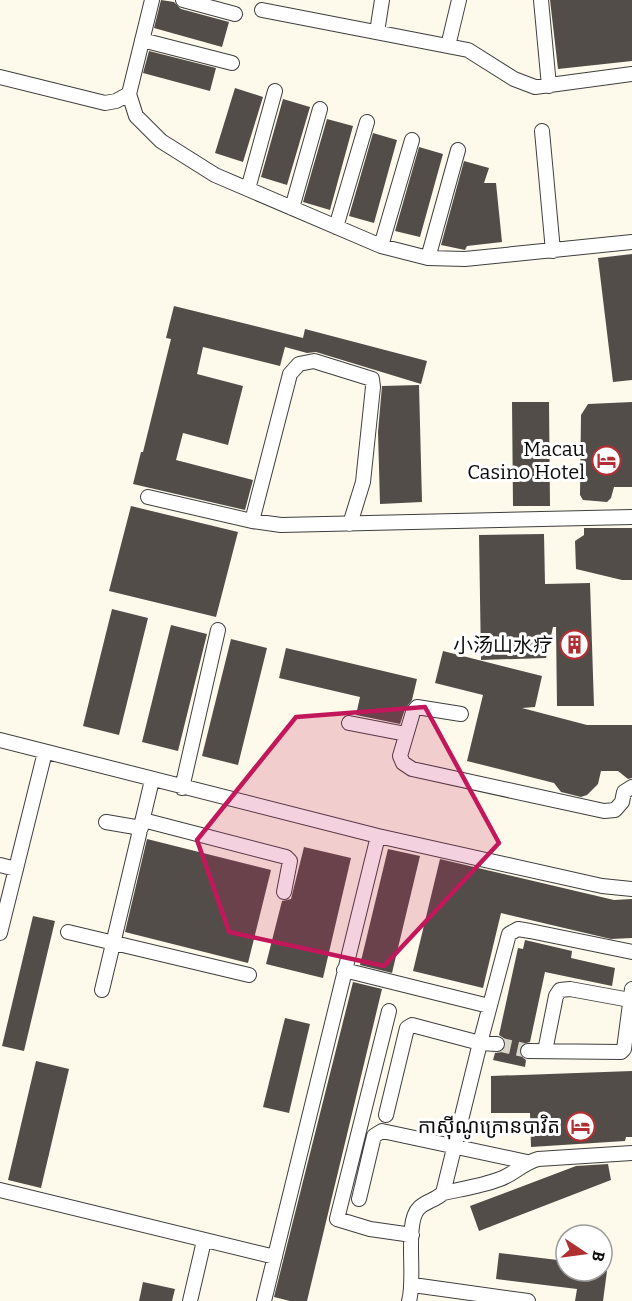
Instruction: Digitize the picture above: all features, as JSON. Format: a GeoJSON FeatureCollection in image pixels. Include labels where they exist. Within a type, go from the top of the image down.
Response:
{"type":"FeatureCollection","features":[{"type":"Feature","properties":{"kind":"street"},"geometry":{"type":"LineString","coordinates":[[152,0],[129,94],[136,116],[161,141],[215,175],[381,246],[428,258],[465,259],[632,242]]}},
{"type":"Feature","properties":{"kind":"street"},"geometry":{"type":"LineString","coordinates":[[183,0],[235,14]]}},
{"type":"Feature","properties":{"kind":"street"},"geometry":{"type":"LineString","coordinates":[[377,32],[382,0]]}},
{"type":"Feature","properties":{"kind":"street"},"geometry":{"type":"LineString","coordinates":[[448,46],[459,0]]}},
{"type":"Feature","properties":{"kind":"street"},"geometry":{"type":"LineString","coordinates":[[541,0],[549,86]]}},
{"type":"Feature","properties":{"kind":"street"},"geometry":{"type":"LineString","coordinates":[[262,10],[468,50],[514,79],[535,87],[632,74]]}},
{"type":"Feature","properties":{"kind":"street"},"geometry":{"type":"LineString","coordinates":[[142,40],[232,63]]}},
{"type":"Feature","properties":{"kind":"street"},"geometry":{"type":"LineString","coordinates":[[0,77],[105,103],[116,101],[129,94]]}},
{"type":"Feature","properties":{"kind":"street"},"geometry":{"type":"LineString","coordinates":[[248,189],[276,91]]}},
{"type":"Feature","properties":{"kind":"street"},"geometry":{"type":"LineString","coordinates":[[292,208],[320,109]]}},
{"type":"Feature","properties":{"kind":"street"},"geometry":{"type":"LineString","coordinates":[[336,227],[367,122]]}},
{"type":"Feature","properties":{"kind":"street"},"geometry":{"type":"LineString","coordinates":[[542,131],[552,251]]}},
{"type":"Feature","properties":{"kind":"street"},"geometry":{"type":"LineString","coordinates":[[381,246],[412,140]]}},
{"type":"Feature","properties":{"kind":"street"},"geometry":{"type":"LineString","coordinates":[[428,258],[458,150]]}},
{"type":"Feature","properties":{"kind":"street"},"geometry":{"type":"LineString","coordinates":[[252,521],[290,374],[299,363],[314,361],[372,378],[363,482],[350,524]]}},
{"type":"Feature","properties":{"kind":"street"},"geometry":{"type":"LineString","coordinates":[[148,497],[252,521],[282,525],[632,517]]}},
{"type":"Feature","properties":{"kind":"street"},"geometry":{"type":"LineString","coordinates":[[182,788],[218,630]]}},
{"type":"Feature","properties":{"kind":"street"},"geometry":{"type":"LineString","coordinates":[[461,714],[417,706],[413,711],[400,756],[403,763],[412,769],[604,811],[615,810],[622,802],[624,792],[632,787]]}},
{"type":"Feature","properties":{"kind":"street"},"geometry":{"type":"LineString","coordinates":[[349,723],[406,734]]}},
{"type":"Feature","properties":{"kind":"street"},"geometry":{"type":"LineString","coordinates":[[0,740],[378,836],[602,886],[632,889]]}},
{"type":"Feature","properties":{"kind":"street"},"geometry":{"type":"LineString","coordinates":[[0,933],[45,752]]}},
{"type":"Feature","properties":{"kind":"street"},"geometry":{"type":"LineString","coordinates":[[102,990],[152,780]]}},
{"type":"Feature","properties":{"kind":"street"},"geometry":{"type":"LineString","coordinates":[[106,822],[142,824],[286,857],[290,861],[290,869],[284,892]]}},
{"type":"Feature","properties":{"kind":"street"},"geometry":{"type":"LineString","coordinates":[[264,1301],[378,836]]}},
{"type":"Feature","properties":{"kind":"street"},"geometry":{"type":"LineString","coordinates":[[0,865],[16,869]]}},
{"type":"Feature","properties":{"kind":"street"},"geometry":{"type":"LineString","coordinates":[[443,1193],[509,934],[518,929],[632,952]]}},
{"type":"Feature","properties":{"kind":"street"},"geometry":{"type":"LineString","coordinates":[[68,932],[249,975]]}},
{"type":"Feature","properties":{"kind":"street"},"geometry":{"type":"LineString","coordinates":[[344,970],[489,1006]]}},
{"type":"Feature","properties":{"kind":"street"},"geometry":{"type":"LineString","coordinates":[[528,1051],[621,1052],[624,1048],[631,994],[570,988],[560,990],[556,996],[545,1051]]}},
{"type":"Feature","properties":{"kind":"street"},"geometry":{"type":"LineString","coordinates":[[390,1011],[337,1219],[370,1229],[412,1235]]}},
{"type":"Feature","properties":{"kind":"street"},"geometry":{"type":"LineString","coordinates":[[386,1116],[407,1028],[412,1025],[480,1043],[497,1044]]}},
{"type":"Feature","properties":{"kind":"street"},"geometry":{"type":"LineString","coordinates":[[359,1199],[374,1136],[379,1132],[387,1131],[454,1148],[527,1162]]}},
{"type":"Feature","properties":{"kind":"street"},"geometry":{"type":"LineString","coordinates":[[409,1301],[413,1285],[414,1214],[418,1208],[443,1193],[499,1180],[515,1172],[527,1162],[538,1159],[632,1153]]}},
{"type":"Feature","properties":{"kind":"street"},"geometry":{"type":"LineString","coordinates":[[0,1190],[275,1257]]}},
{"type":"Feature","properties":{"kind":"street"},"geometry":{"type":"LineString","coordinates":[[190,1301],[204,1241]]}},
{"type":"Feature","properties":{"kind":"street"},"geometry":{"type":"LineString","coordinates":[[413,1285],[528,1301]]}},
{"type":"Feature","properties":{"kind":"highlighted area"},"geometry":{"type":"Polygon","coordinates":[[[425,707],[499,843],[384,966],[229,932],[197,840],[296,717],[425,707]]]}},
{"type":"Feature","properties":{"kind":"building"},"geometry":{"type":"Polygon","coordinates":[[[161,0],[174,2],[181,9],[229,22],[222,47],[154,28],[161,0]]]}},
{"type":"Feature","properties":{"kind":"building"},"geometry":{"type":"Polygon","coordinates":[[[550,0],[632,0],[632,61],[558,69],[550,0]]]}},
{"type":"Feature","properties":{"kind":"building"},"geometry":{"type":"Polygon","coordinates":[[[149,51],[216,68],[210,91],[143,73],[149,51]]]}},
{"type":"Feature","properties":{"kind":"building"},"geometry":{"type":"Polygon","coordinates":[[[235,88],[263,97],[243,162],[215,153],[235,88]]]}},
{"type":"Feature","properties":{"kind":"building"},"geometry":{"type":"Polygon","coordinates":[[[283,99],[310,107],[287,185],[261,177],[283,99]]]}},
{"type":"Feature","properties":{"kind":"building"},"geometry":{"type":"Polygon","coordinates":[[[327,119],[353,126],[330,210],[303,202],[327,119]]]}},
{"type":"Feature","properties":{"kind":"building"},"geometry":{"type":"Polygon","coordinates":[[[373,133],[397,140],[374,223],[349,216],[373,133]]]}},
{"type":"Feature","properties":{"kind":"building"},"geometry":{"type":"Polygon","coordinates":[[[419,147],[443,154],[420,237],[395,231],[419,147]]]}},
{"type":"Feature","properties":{"kind":"building"},"geometry":{"type":"Polygon","coordinates":[[[464,161],[489,168],[484,183],[496,183],[502,242],[467,246],[465,250],[441,245],[464,161]]]}},
{"type":"Feature","properties":{"kind":"building"},"geometry":{"type":"Polygon","coordinates":[[[632,254],[632,380],[613,382],[598,258],[632,254]]]}},
{"type":"Feature","properties":{"kind":"building"},"geometry":{"type":"Polygon","coordinates":[[[174,306],[303,338],[305,329],[427,361],[421,384],[316,352],[307,353],[285,347],[280,366],[203,347],[197,374],[243,386],[228,445],[183,433],[176,460],[253,480],[245,510],[133,484],[171,339],[166,338],[174,306]]]}},
{"type":"Feature","properties":{"kind":"building"},"geometry":{"type":"Polygon","coordinates":[[[419,385],[422,502],[380,504],[378,432],[382,386],[419,385]]]}},
{"type":"Feature","properties":{"kind":"building"},"geometry":{"type":"Polygon","coordinates":[[[512,402],[549,402],[550,506],[513,506],[512,402]]]}},
{"type":"Feature","properties":{"kind":"building","name":"Macau Casino Hotel"},"geometry":{"type":"Polygon","coordinates":[[[632,402],[632,487],[614,487],[611,498],[607,502],[583,500],[580,495],[581,415],[588,404],[632,402]]]}},
{"type":"Feature","properties":{"kind":"building"},"geometry":{"type":"Polygon","coordinates":[[[131,506],[238,532],[216,617],[109,591],[131,506]]]}},
{"type":"Feature","properties":{"kind":"building"},"geometry":{"type":"Polygon","coordinates":[[[584,528],[632,528],[632,580],[622,580],[576,569],[575,541],[584,535],[584,528]]]}},
{"type":"Feature","properties":{"kind":"building"},"geometry":{"type":"Polygon","coordinates":[[[544,534],[545,584],[590,583],[594,706],[557,706],[556,627],[553,627],[546,658],[481,660],[479,535],[544,534]]]}},
{"type":"Feature","properties":{"kind":"building"},"geometry":{"type":"Polygon","coordinates":[[[112,609],[148,618],[119,735],[83,726],[112,609]]]}},
{"type":"Feature","properties":{"kind":"building"},"geometry":{"type":"Polygon","coordinates":[[[171,625],[207,634],[178,751],[142,742],[171,625]]]}},
{"type":"Feature","properties":{"kind":"building"},"geometry":{"type":"Polygon","coordinates":[[[231,639],[267,648],[238,765],[202,756],[231,639]]]}},
{"type":"Feature","properties":{"kind":"building"},"geometry":{"type":"Polygon","coordinates":[[[286,648],[417,679],[412,700],[405,709],[400,724],[356,715],[360,697],[279,678],[286,648]]]}},
{"type":"Feature","properties":{"kind":"building"},"geometry":{"type":"Polygon","coordinates":[[[443,651],[542,676],[535,707],[522,708],[587,725],[632,725],[632,778],[628,779],[618,771],[601,771],[598,784],[587,795],[581,797],[561,792],[554,783],[467,761],[483,695],[435,683],[443,651]]]}},
{"type":"Feature","properties":{"kind":"building"},"geometry":{"type":"Polygon","coordinates":[[[147,839],[271,870],[248,963],[125,932],[147,839]]]}},
{"type":"Feature","properties":{"kind":"building"},"geometry":{"type":"Polygon","coordinates":[[[304,847],[351,858],[323,978],[266,964],[282,901],[291,899],[304,847]]]}},
{"type":"Feature","properties":{"kind":"building"},"geometry":{"type":"Polygon","coordinates":[[[388,849],[420,856],[392,973],[360,965],[388,849]]]}},
{"type":"Feature","properties":{"kind":"building"},"geometry":{"type":"Polygon","coordinates":[[[440,859],[614,900],[632,899],[632,938],[611,939],[501,913],[483,988],[413,971],[440,859]]]}},
{"type":"Feature","properties":{"kind":"building"},"geometry":{"type":"Polygon","coordinates":[[[33,916],[55,921],[24,1051],[2,1046],[33,916]]]}},
{"type":"Feature","properties":{"kind":"building"},"geometry":{"type":"Polygon","coordinates":[[[525,940],[572,951],[571,958],[615,968],[612,986],[545,972],[530,1042],[523,1044],[519,1050],[521,1056],[526,1060],[525,1067],[493,1060],[495,1053],[502,1052],[506,1045],[505,1039],[499,1035],[518,948],[523,949],[525,940]]]}},
{"type":"Feature","properties":{"kind":"building"},"geometry":{"type":"Polygon","coordinates":[[[353,982],[382,989],[307,1301],[290,1301],[274,1297],[353,982]]]}},
{"type":"Feature","properties":{"kind":"building"},"geometry":{"type":"Polygon","coordinates":[[[285,1018],[310,1024],[289,1113],[263,1107],[285,1018]]]}},
{"type":"Feature","properties":{"kind":"building"},"geometry":{"type":"Polygon","coordinates":[[[36,1061],[69,1069],[41,1188],[8,1180],[36,1061]]]}},
{"type":"Feature","properties":{"kind":"building"},"geometry":{"type":"Polygon","coordinates":[[[632,1071],[632,1137],[626,1137],[625,1141],[531,1147],[530,1113],[491,1113],[491,1076],[632,1071]]]}},
{"type":"Feature","properties":{"kind":"building"},"geometry":{"type":"Polygon","coordinates":[[[608,1164],[611,1180],[479,1231],[470,1206],[576,1166],[608,1164]]]}},
{"type":"Feature","properties":{"kind":"building"},"geometry":{"type":"Polygon","coordinates":[[[499,1253],[554,1260],[554,1283],[605,1283],[603,1301],[575,1301],[577,1289],[496,1279],[499,1253]]]}},
{"type":"Feature","properties":{"kind":"building"},"geometry":{"type":"Polygon","coordinates":[[[143,1282],[175,1289],[172,1301],[139,1301],[143,1282]]]}},
{"type":"Feature","properties":{"kind":"tunnel"},"geometry":{"type":"LineString","coordinates":[[497,1044],[528,1051]]}},
{"type":"Feature","properties":{"kind":"place","name":"Macau Casino Hotel"},"geometry":{"type":"Point","coordinates":[606,461]}},
{"type":"Feature","properties":{"kind":"place","name":"小汤山水疗"},"geometry":{"type":"Point","coordinates":[574,645]}},
{"type":"Feature","properties":{"kind":"place","name":"កាស៊ីណូក្រោនបាវិត"},"geometry":{"type":"Point","coordinates":[581,1126]}}]}
